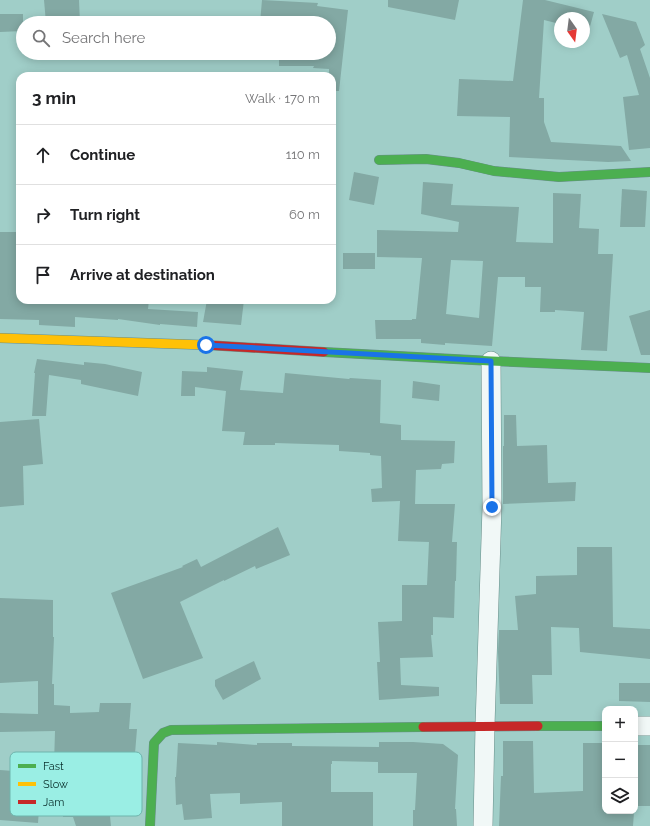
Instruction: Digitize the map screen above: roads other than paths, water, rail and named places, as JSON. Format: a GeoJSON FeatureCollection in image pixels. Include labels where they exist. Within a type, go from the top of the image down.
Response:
{"type":"FeatureCollection","features":[{"type":"Feature","properties":{"kind":"street"},"geometry":{"type":"LineString","coordinates":[[379,160],[426,159],[459,163],[494,171],[559,177],[650,172]]}},
{"type":"Feature","properties":{"kind":"street"},"geometry":{"type":"LineString","coordinates":[[0,338],[206,345],[491,361],[650,368]]}},
{"type":"Feature","properties":{"kind":"street"},"geometry":{"type":"LineString","coordinates":[[483,826],[492,507],[491,361]]}},
{"type":"Feature","properties":{"kind":"street"},"geometry":{"type":"LineString","coordinates":[[150,826],[154,743],[163,733],[171,730],[602,726]]}},
{"type":"Feature","properties":{"kind":"street"},"geometry":{"type":"LineString","coordinates":[[638,726],[650,726]]}}]}
